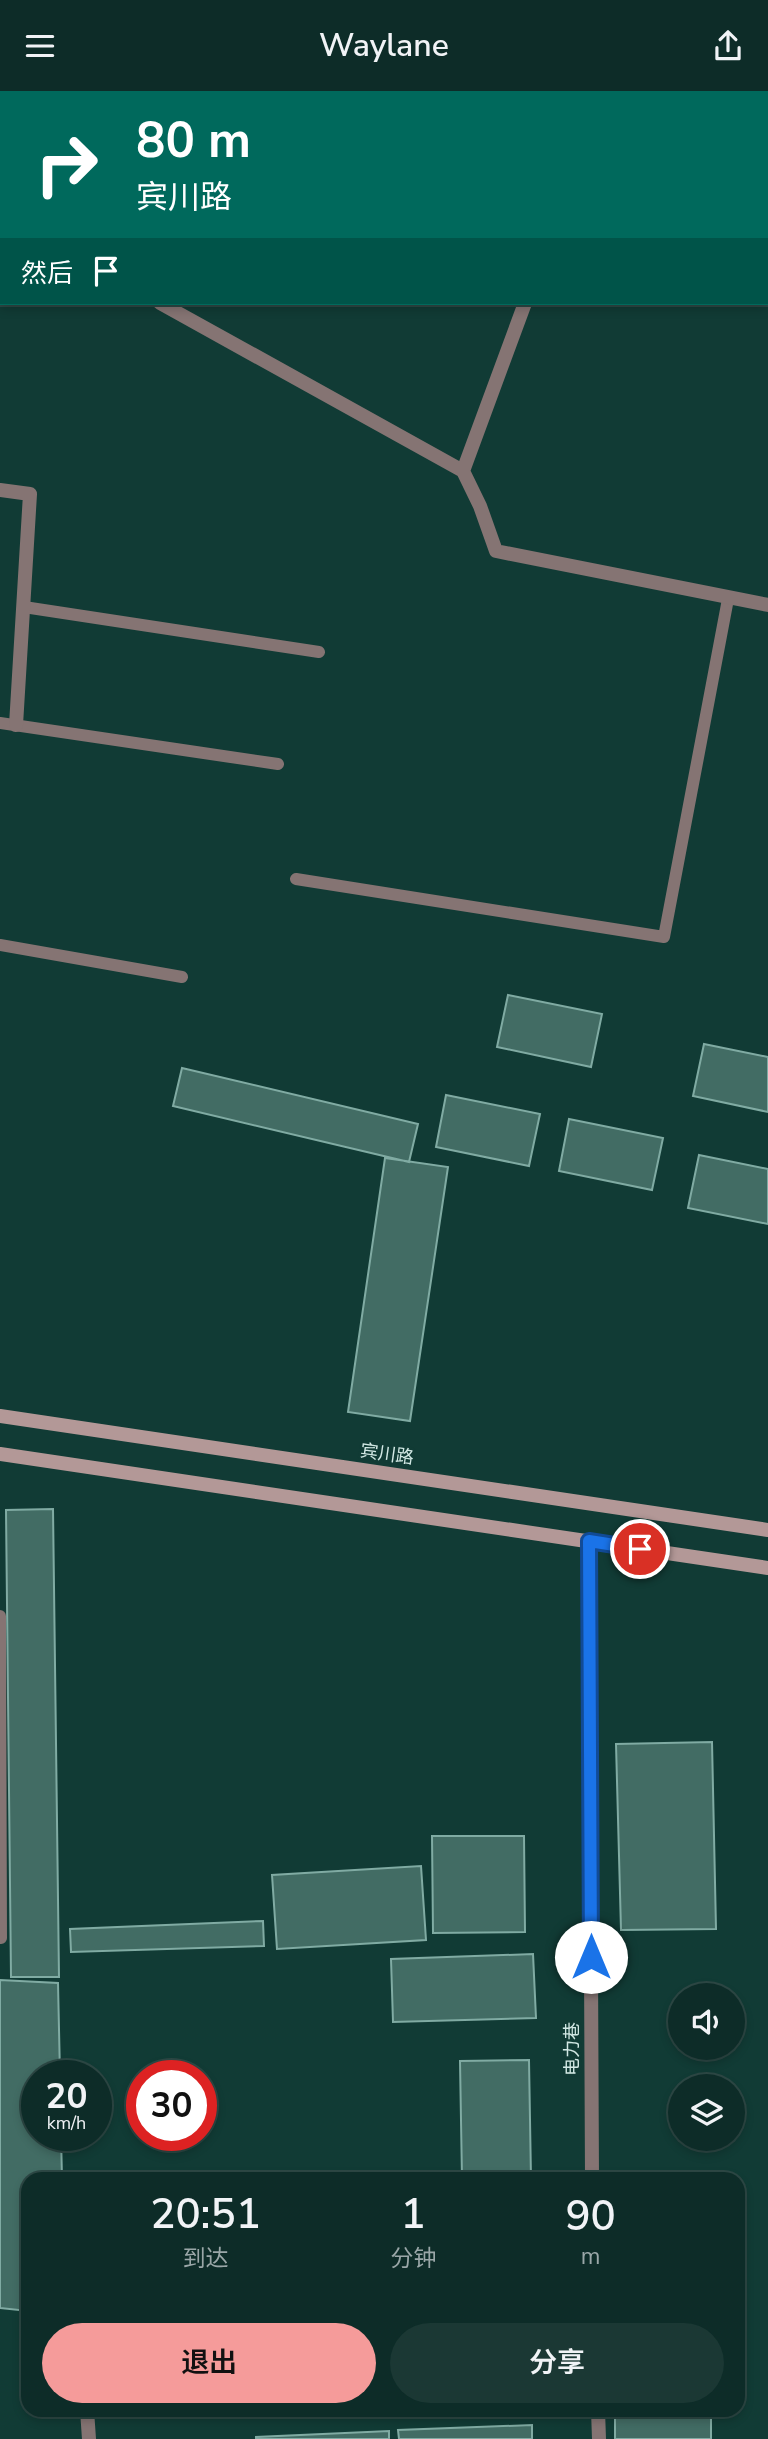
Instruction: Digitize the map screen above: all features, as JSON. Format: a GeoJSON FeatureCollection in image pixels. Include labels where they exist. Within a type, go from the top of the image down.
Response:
{"type":"FeatureCollection","features":[{"type":"Feature","properties":{"kind":"main road","name":"宾川路"},"geometry":{"type":"LineString","coordinates":[[0,1416],[768,1530]]}},
{"type":"Feature","properties":{"kind":"main road"},"geometry":{"type":"LineString","coordinates":[[0,1454],[768,1568]]}},
{"type":"Feature","properties":{"kind":"street"},"geometry":{"type":"LineString","coordinates":[[164,305],[463,471],[480,506],[496,551],[768,605]]}},
{"type":"Feature","properties":{"kind":"street"},"geometry":{"type":"LineString","coordinates":[[463,471],[524,305]]}},
{"type":"Feature","properties":{"kind":"street"},"geometry":{"type":"LineString","coordinates":[[0,490],[30,494],[16,725]]}},
{"type":"Feature","properties":{"kind":"street","name":"电力巷"},"geometry":{"type":"LineString","coordinates":[[589,1541],[592,2172]]}},
{"type":"Feature","properties":{"kind":"street"},"geometry":{"type":"LineString","coordinates":[[87,2417],[89,2439]]}},
{"type":"Feature","properties":{"kind":"street"},"geometry":{"type":"LineString","coordinates":[[598,2417],[598,2439]]}},
{"type":"Feature","properties":{"kind":"lane"},"geometry":{"type":"LineString","coordinates":[[296,879],[664,937],[728,599]]}},
{"type":"Feature","properties":{"kind":"lane"},"geometry":{"type":"LineString","coordinates":[[23,607],[319,652]]}},
{"type":"Feature","properties":{"kind":"lane"},"geometry":{"type":"LineString","coordinates":[[0,723],[278,764]]}},
{"type":"Feature","properties":{"kind":"lane"},"geometry":{"type":"LineString","coordinates":[[0,945],[182,977]]}},
{"type":"Feature","properties":{"kind":"lane"},"geometry":{"type":"LineString","coordinates":[[0,1616],[1,1938]]}},
{"type":"Feature","properties":{"kind":"building"},"geometry":{"type":"Polygon","coordinates":[[[508,995],[602,1014],[591,1067],[497,1047],[508,995]]]}},
{"type":"Feature","properties":{"kind":"building"},"geometry":{"type":"Polygon","coordinates":[[[704,1044],[768,1057],[768,1112],[693,1096],[704,1044]]]}},
{"type":"Feature","properties":{"kind":"building"},"geometry":{"type":"Polygon","coordinates":[[[182,1068],[418,1124],[409,1162],[173,1106],[182,1068]]]}},
{"type":"Feature","properties":{"kind":"building"},"geometry":{"type":"Polygon","coordinates":[[[446,1095],[540,1114],[529,1166],[436,1147],[446,1095]]]}},
{"type":"Feature","properties":{"kind":"building"},"geometry":{"type":"Polygon","coordinates":[[[569,1119],[663,1138],[652,1190],[559,1171],[569,1119]]]}},
{"type":"Feature","properties":{"kind":"building"},"geometry":{"type":"Polygon","coordinates":[[[699,1155],[768,1169],[768,1224],[688,1208],[699,1155]]]}},
{"type":"Feature","properties":{"kind":"building"},"geometry":{"type":"Polygon","coordinates":[[[385,1158],[448,1167],[410,1421],[348,1412],[385,1158]]]}},
{"type":"Feature","properties":{"kind":"building"},"geometry":{"type":"Polygon","coordinates":[[[53,1509],[59,1977],[11,1977],[6,1510],[53,1509]]]}},
{"type":"Feature","properties":{"kind":"building"},"geometry":{"type":"Polygon","coordinates":[[[712,1742],[716,1929],[621,1930],[616,1744],[712,1742]]]}},
{"type":"Feature","properties":{"kind":"building"},"geometry":{"type":"Polygon","coordinates":[[[432,1836],[524,1836],[525,1932],[433,1933],[432,1836]]]}},
{"type":"Feature","properties":{"kind":"building"},"geometry":{"type":"Polygon","coordinates":[[[421,1866],[426,1940],[277,1949],[272,1875],[421,1866]]]}},
{"type":"Feature","properties":{"kind":"building"},"geometry":{"type":"Polygon","coordinates":[[[263,1921],[264,1946],[71,1952],[70,1929],[263,1921]]]}},
{"type":"Feature","properties":{"kind":"building"},"geometry":{"type":"Polygon","coordinates":[[[533,1954],[536,2018],[393,2022],[391,1959],[533,1954]]]}},
{"type":"Feature","properties":{"kind":"building"},"geometry":{"type":"Polygon","coordinates":[[[0,1980],[58,1983],[60,2060],[21,2060],[21,2151],[61,2151],[62,2172],[21,2172],[21,2310],[0,2308],[0,1980]]]}},
{"type":"Feature","properties":{"kind":"building"},"geometry":{"type":"Polygon","coordinates":[[[529,2060],[531,2172],[462,2172],[460,2061],[529,2060]]]}},
{"type":"Feature","properties":{"kind":"building"},"geometry":{"type":"Polygon","coordinates":[[[615,2417],[711,2417],[711,2439],[615,2439],[615,2417]]]}},
{"type":"Feature","properties":{"kind":"building"},"geometry":{"type":"Polygon","coordinates":[[[532,2425],[532,2439],[399,2439],[398,2430],[532,2425]]]}},
{"type":"Feature","properties":{"kind":"building"},"geometry":{"type":"Polygon","coordinates":[[[389,2431],[389,2439],[256,2439],[256,2437],[389,2431]]]}},
{"type":"Feature","properties":{"kind":"route"},"geometry":{"type":"LineString","coordinates":[[591,1957],[589,1541],[640,1549]]}}]}
